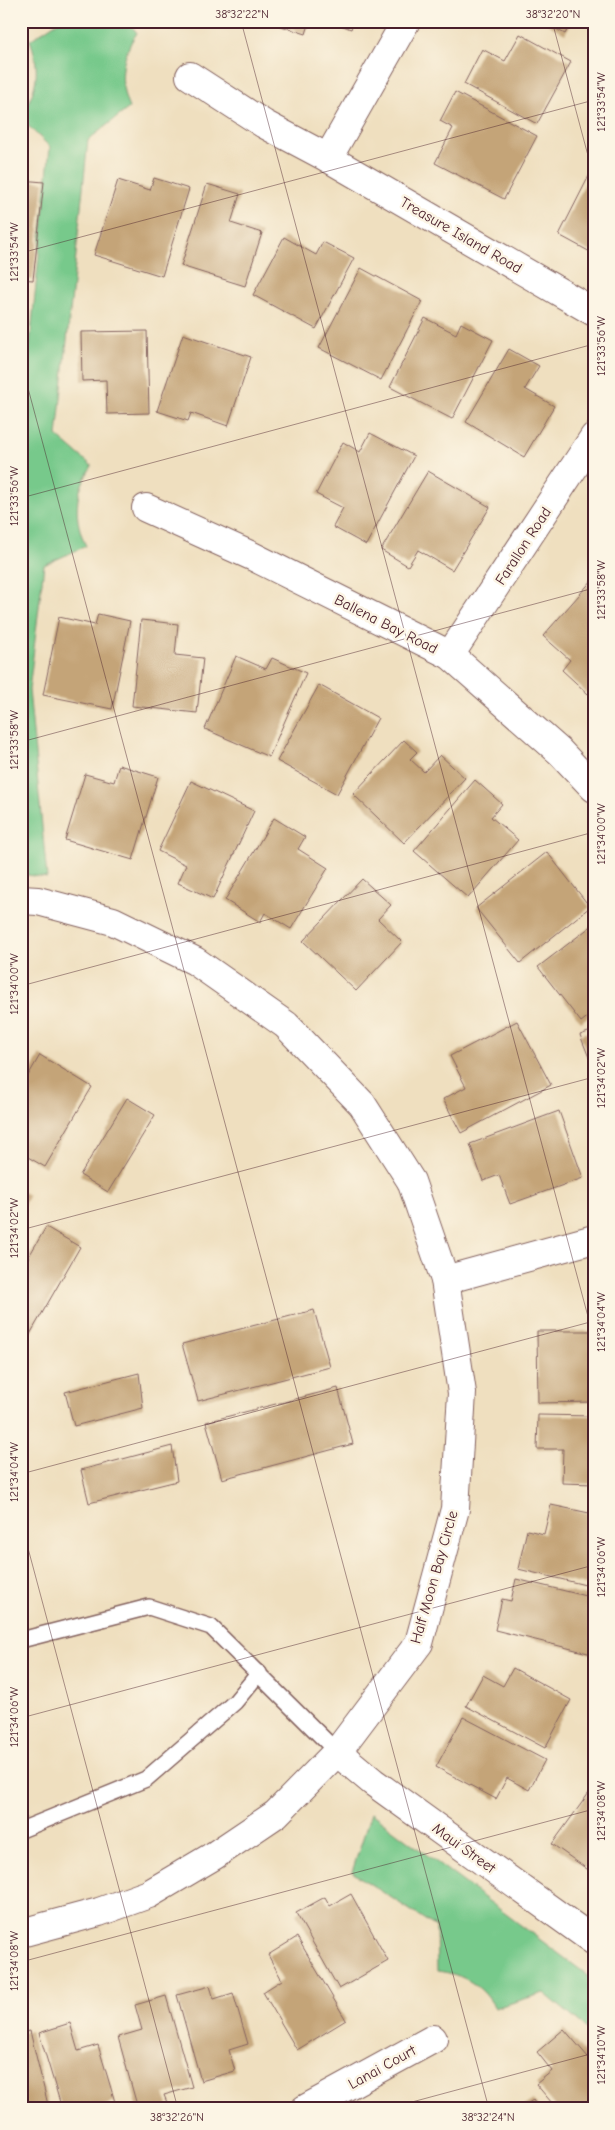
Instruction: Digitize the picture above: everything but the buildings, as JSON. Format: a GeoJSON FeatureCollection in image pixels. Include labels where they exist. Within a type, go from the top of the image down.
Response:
{"type":"FeatureCollection","features":[{"type":"Feature","properties":{"kind":"street"},"geometry":{"type":"LineString","coordinates":[[328,158],[406,21]]}},
{"type":"Feature","properties":{"kind":"street","name":"Treasure Island Road"},"geometry":{"type":"LineString","coordinates":[[190,76],[264,124],[328,158],[594,312]]}},
{"type":"Feature","properties":{"kind":"street","name":"Farallon Road"},"geometry":{"type":"LineString","coordinates":[[450,655],[594,437]]}},
{"type":"Feature","properties":{"kind":"street","name":"Ballena Bay Road"},"geometry":{"type":"LineString","coordinates":[[146,508],[252,556],[450,655],[560,752],[594,788]]}},
{"type":"Feature","properties":{"kind":"street","name":"Half Moon Bay Circle"},"geometry":{"type":"LineString","coordinates":[[21,900],[38,901],[114,921],[195,961],[286,1025],[362,1104],[411,1180],[445,1280],[462,1393],[454,1509],[419,1643],[337,1752],[276,1814],[215,1855],[149,1894],[99,1912],[21,1933]]}},
{"type":"Feature","properties":{"kind":"street"},"geometry":{"type":"LineString","coordinates":[[445,1280],[594,1239]]}},
{"type":"Feature","properties":{"kind":"street","name":"Maui Street"},"geometry":{"type":"LineString","coordinates":[[337,1752],[373,1782],[594,1941]]}},
{"type":"Feature","properties":{"kind":"street","name":"Lanai Court"},"geometry":{"type":"LineString","coordinates":[[305,2109],[433,2039]]}},
{"type":"Feature","properties":{"kind":"lane"},"geometry":{"type":"LineString","coordinates":[[21,1640],[149,1607],[211,1626],[337,1752]]}},
{"type":"Feature","properties":{"kind":"lane"},"geometry":{"type":"LineString","coordinates":[[21,1830],[146,1779],[235,1702],[259,1673]]}},
{"type":"Feature","properties":{"kind":"green space"},"geometry":{"type":"Polygon","coordinates":[[[59,21],[128,21],[137,33],[127,50],[123,69],[123,89],[129,108],[88,140],[57,436],[92,466],[82,486],[77,505],[79,525],[86,546],[44,565],[29,690],[47,878],[21,874],[21,432],[50,147],[21,119],[21,116],[29,101],[36,78],[35,56],[30,40],[59,21]]]}},
{"type":"Feature","properties":{"kind":"green space"},"geometry":{"type":"Polygon","coordinates":[[[371,1813],[594,1980],[594,2035],[544,1993],[495,2008],[484,1993],[471,1982],[455,1975],[437,1971],[436,1927],[352,1872],[371,1813]]]}}]}
